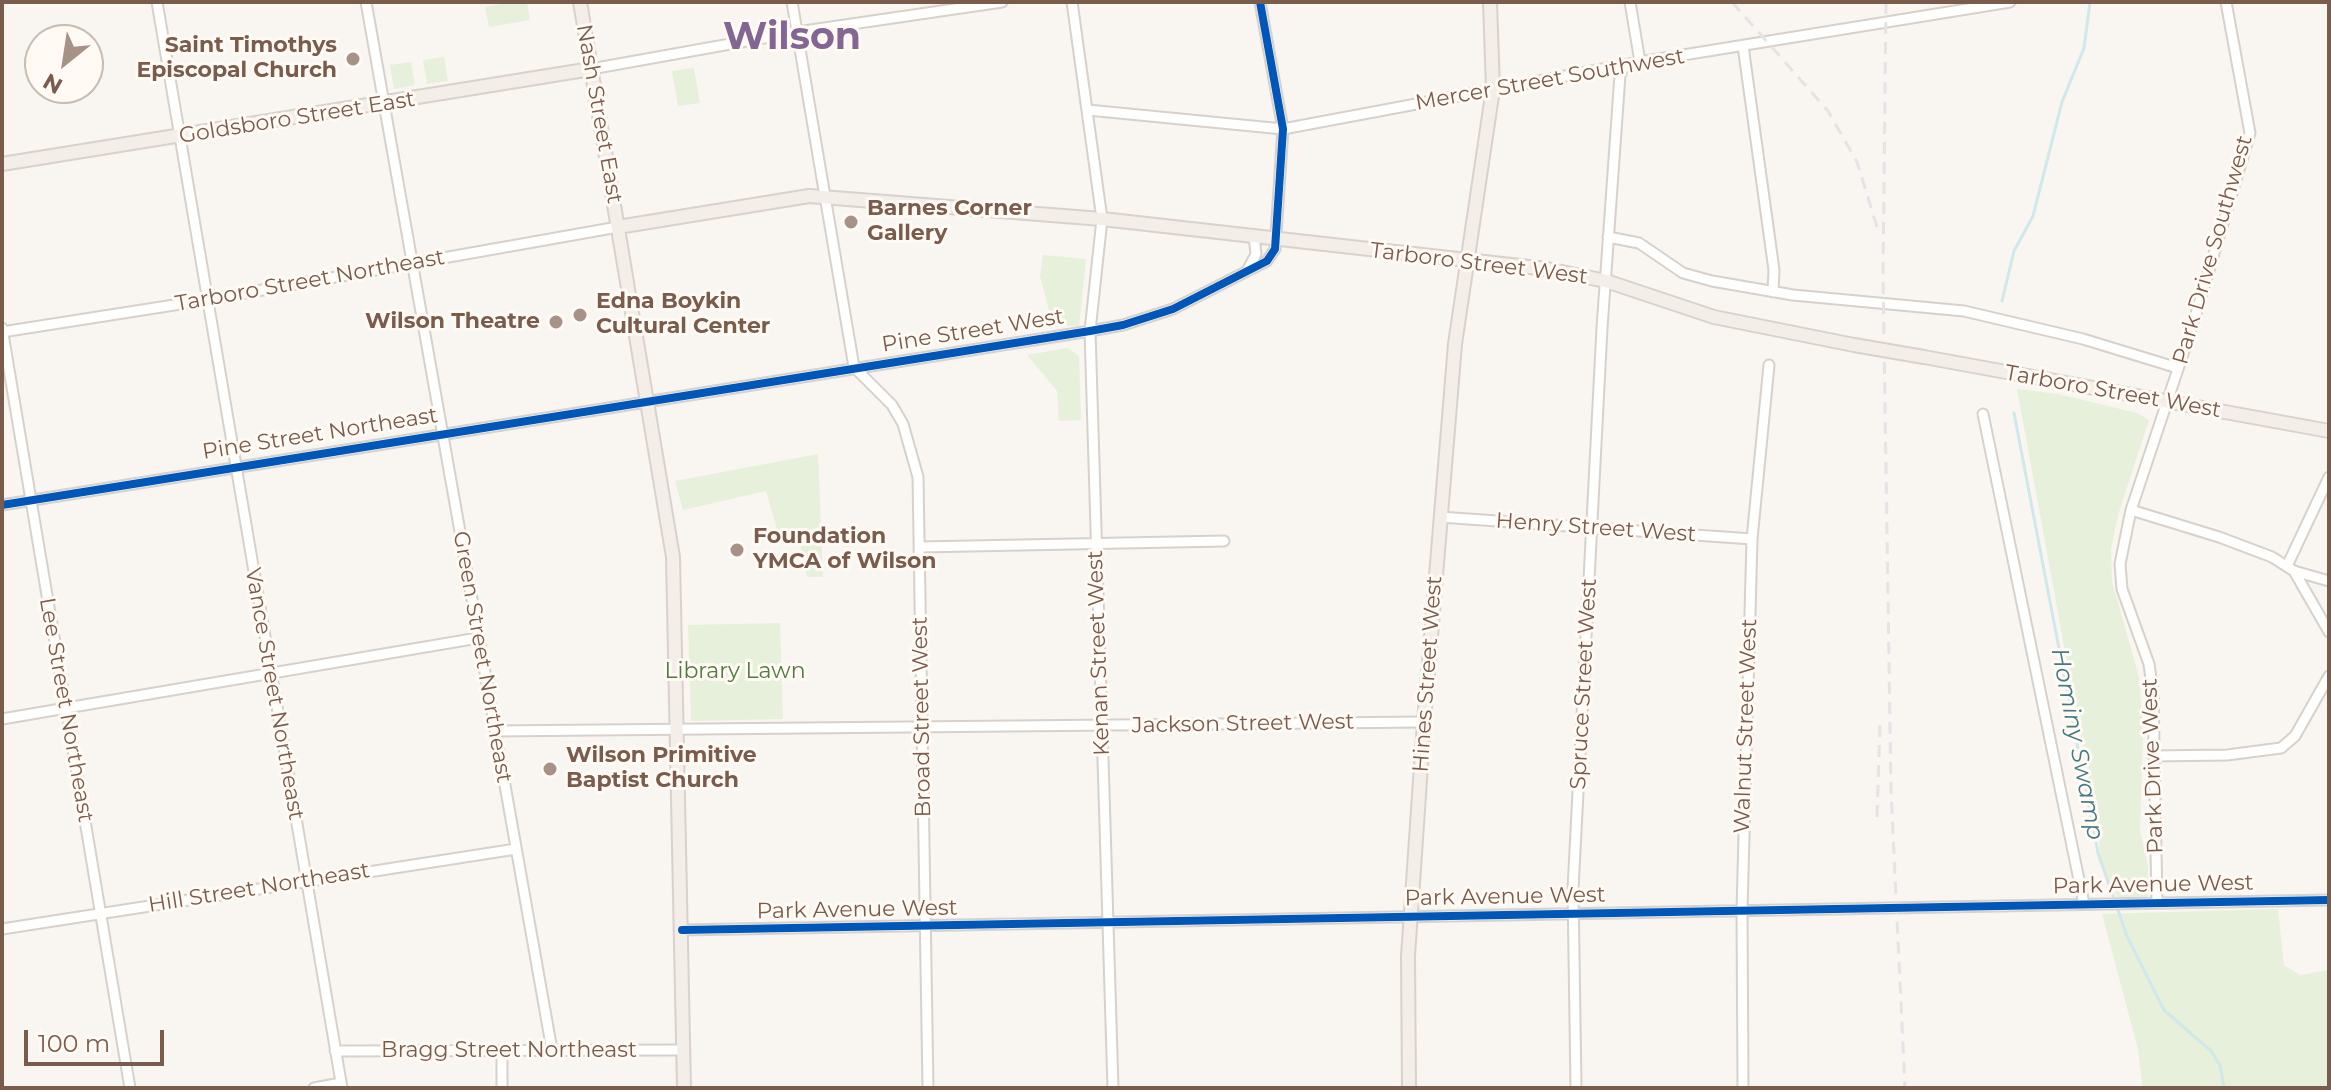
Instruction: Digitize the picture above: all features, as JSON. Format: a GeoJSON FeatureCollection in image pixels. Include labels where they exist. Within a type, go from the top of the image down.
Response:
{"type":"FeatureCollection","features":[{"type":"Feature","properties":{"kind":"main road","name":"Nash Street East"},"geometry":{"type":"LineString","coordinates":[[580,2],[673,557],[684,1088]]}},
{"type":"Feature","properties":{"kind":"main road","name":"Hines Street West"},"geometry":{"type":"LineString","coordinates":[[1409,1088],[1410,916],[1424,722],[1440,517],[1467,261],[1493,89],[1490,2]]}},
{"type":"Feature","properties":{"kind":"main road","name":"Goldsboro Street East"},"geometry":{"type":"LineString","coordinates":[[2,164],[591,69]]}},
{"type":"Feature","properties":{"kind":"main road","name":"Tarboro Street West"},"geometry":{"type":"LineString","coordinates":[[618,227],[809,196],[1102,219],[1547,269],[1606,281],[1714,317],[2329,431]]}},
{"type":"Feature","properties":{"kind":"street","name":"Vance Street Northeast"},"geometry":{"type":"LineString","coordinates":[[157,2],[341,1086]]}},
{"type":"Feature","properties":{"kind":"street","name":"Green Street Northeast"},"geometry":{"type":"LineString","coordinates":[[366,2],[552,1050]]}},
{"type":"Feature","properties":{"kind":"street"},"geometry":{"type":"LineString","coordinates":[[792,2],[854,367]]}},
{"type":"Feature","properties":{"kind":"street"},"geometry":{"type":"LineString","coordinates":[[591,69],[797,32],[1002,2]]}},
{"type":"Feature","properties":{"kind":"street","name":"Kenan Street West"},"geometry":{"type":"LineString","coordinates":[[1072,2],[1102,219],[1090,331],[1113,1088]]}},
{"type":"Feature","properties":{"kind":"street"},"geometry":{"type":"LineString","coordinates":[[1260,2],[1283,129],[1277,237]]}},
{"type":"Feature","properties":{"kind":"street"},"geometry":{"type":"LineString","coordinates":[[1630,2],[1640,62]]}},
{"type":"Feature","properties":{"kind":"street","name":"Mercer Street Southwest"},"geometry":{"type":"LineString","coordinates":[[1088,110],[1283,129],[1942,7],[2010,2]]}},
{"type":"Feature","properties":{"kind":"street","name":"Park Drive Southwest"},"geometry":{"type":"LineString","coordinates":[[2168,402],[2250,133],[2226,2]]}},
{"type":"Feature","properties":{"kind":"street"},"geometry":{"type":"LineString","coordinates":[[1743,46],[1774,270],[1773,292]]}},
{"type":"Feature","properties":{"kind":"street","name":"Spruce Street West"},"geometry":{"type":"LineString","coordinates":[[1576,1088],[1575,913],[1592,528],[1608,237],[1620,75],[1624,67]]}},
{"type":"Feature","properties":{"kind":"street","name":"Tarboro Street Northeast"},"geometry":{"type":"LineString","coordinates":[[2,331],[206,300],[618,227]]}},
{"type":"Feature","properties":{"kind":"street"},"geometry":{"type":"LineString","coordinates":[[1246,272],[1256,254],[1254,236]]}},
{"type":"Feature","properties":{"kind":"street","name":"Pine Street West"},"geometry":{"type":"LineString","coordinates":[[645,400],[1090,331],[1151,318],[1267,261],[1277,237]]}},
{"type":"Feature","properties":{"kind":"street"},"geometry":{"type":"LineString","coordinates":[[1608,237],[1639,243],[1683,273],[1773,292],[1964,311],[2083,339],[2178,368]]}},
{"type":"Feature","properties":{"kind":"street","name":"Lee Street Northeast"},"geometry":{"type":"LineString","coordinates":[[2,331],[130,1088]]}},
{"type":"Feature","properties":{"kind":"street","name":"Walnut Street West"},"geometry":{"type":"LineString","coordinates":[[1743,1088],[1742,910],[1752,539],[1769,365]]}},
{"type":"Feature","properties":{"kind":"street","name":"Broad Street West"},"geometry":{"type":"LineString","coordinates":[[854,367],[892,405],[912,444],[918,477],[928,1088]]}},
{"type":"Feature","properties":{"kind":"street","name":"Pine Street Northeast"},"geometry":{"type":"LineString","coordinates":[[2,505],[645,400]]}},
{"type":"Feature","properties":{"kind":"street","name":"Park Drive West"},"geometry":{"type":"LineString","coordinates":[[2157,903],[2151,673],[2120,574],[2131,510],[2168,402]]}},
{"type":"Feature","properties":{"kind":"street"},"geometry":{"type":"LineString","coordinates":[[1983,414],[2084,904]]}},
{"type":"Feature","properties":{"kind":"street"},"geometry":{"type":"LineString","coordinates":[[2290,569],[2329,477]]}},
{"type":"Feature","properties":{"kind":"street"},"geometry":{"type":"LineString","coordinates":[[2131,510],[2219,537],[2290,569],[2329,581]]}},
{"type":"Feature","properties":{"kind":"street","name":"Henry Street West"},"geometry":{"type":"LineString","coordinates":[[1440,517],[1752,539]]}},
{"type":"Feature","properties":{"kind":"street"},"geometry":{"type":"LineString","coordinates":[[920,547],[1094,541],[1224,541]]}},
{"type":"Feature","properties":{"kind":"street"},"geometry":{"type":"LineString","coordinates":[[2290,569],[2329,632]]}},
{"type":"Feature","properties":{"kind":"street"},"geometry":{"type":"LineString","coordinates":[[2,719],[272,676],[478,638]]}},
{"type":"Feature","properties":{"kind":"street"},"geometry":{"type":"LineString","coordinates":[[2153,756],[2254,753],[2281,748],[2300,729],[2329,676]]}},
{"type":"Feature","properties":{"kind":"street","name":"Jackson Street West"},"geometry":{"type":"LineString","coordinates":[[495,731],[1424,722]]}},
{"type":"Feature","properties":{"kind":"street","name":"Hill Street Northeast"},"geometry":{"type":"LineString","coordinates":[[2,929],[516,849]]}},
{"type":"Feature","properties":{"kind":"street","name":"Park Avenue West"},"geometry":{"type":"LineString","coordinates":[[682,930],[924,928],[2329,900]]}},
{"type":"Feature","properties":{"kind":"street","name":"Bragg Street Northeast"},"geometry":{"type":"LineString","coordinates":[[335,1051],[684,1050]]}},
{"type":"Feature","properties":{"kind":"street"},"geometry":{"type":"LineString","coordinates":[[502,1051],[502,1088]]}},
{"type":"Feature","properties":{"kind":"street"},"geometry":{"type":"LineString","coordinates":[[314,1088],[341,1086]]}},
{"type":"Feature","properties":{"kind":"green space"},"geometry":{"type":"Polygon","coordinates":[[[527,2],[530,20],[489,27],[485,7],[527,2]]]}},
{"type":"Feature","properties":{"kind":"green space"},"geometry":{"type":"Polygon","coordinates":[[[444,57],[448,81],[427,84],[423,60],[444,57]]]}},
{"type":"Feature","properties":{"kind":"green space"},"geometry":{"type":"Polygon","coordinates":[[[411,62],[415,85],[394,89],[390,65],[411,62]]]}},
{"type":"Feature","properties":{"kind":"green space"},"geometry":{"type":"Polygon","coordinates":[[[694,68],[700,103],[678,106],[672,71],[694,68]]]}},
{"type":"Feature","properties":{"kind":"green space"},"geometry":{"type":"Polygon","coordinates":[[[1043,255],[1086,259],[1079,326],[1053,325],[1040,276],[1043,255]]]}},
{"type":"Feature","properties":{"kind":"green space"},"geometry":{"type":"Polygon","coordinates":[[[1068,348],[1079,356],[1081,420],[1059,421],[1057,391],[1027,355],[1068,348]]]}},
{"type":"Feature","properties":{"kind":"green space"},"geometry":{"type":"Polygon","coordinates":[[[2017,389],[2058,394],[2137,413],[2149,420],[2119,512],[2111,549],[2112,581],[2139,677],[2143,734],[2140,830],[2148,867],[2148,903],[2117,897],[2100,861],[2099,837],[2017,389]]]}},
{"type":"Feature","properties":{"kind":"green space"},"geometry":{"type":"Polygon","coordinates":[[[818,454],[823,577],[807,577],[799,539],[780,540],[766,491],[683,510],[675,481],[818,454]]]}},
{"type":"Feature","properties":{"kind":"green space","name":"Library Lawn"},"geometry":{"type":"Polygon","coordinates":[[[780,623],[783,719],[691,721],[688,625],[780,623]]]}},
{"type":"Feature","properties":{"kind":"green space"},"geometry":{"type":"Polygon","coordinates":[[[2278,909],[2284,965],[2300,975],[2329,970],[2329,1088],[2143,1088],[2138,1049],[2102,914],[2278,909]]]}},
{"type":"Feature","properties":{"kind":"waterway","name":"Hominy Swamp"},"geometry":{"type":"LineString","coordinates":[[2002,301],[2014,251],[2033,216],[2062,102],[2084,48],[2090,2]]}},
{"type":"Feature","properties":{"kind":"waterway","name":"Hominy Swamp"},"geometry":{"type":"LineString","coordinates":[[2014,413],[2098,853],[2127,936],[2164,1010],[2211,1051],[2220,1065],[2224,1088]]}},
{"type":"Feature","properties":{"kind":"railway"},"geometry":{"type":"LineString","coordinates":[[1732,2],[1828,111],[1857,162],[1877,227]]}},
{"type":"Feature","properties":{"kind":"railway"},"geometry":{"type":"LineString","coordinates":[[1886,2],[1883,275],[1891,791],[1905,1088]]}},
{"type":"Feature","properties":{"kind":"railway"},"geometry":{"type":"LineString","coordinates":[[1877,817],[1880,725]]}},
{"type":"Feature","properties":{"kind":"cycle path"},"geometry":{"type":"LineString","coordinates":[[2,505],[1090,331],[1123,325],[1173,309],[1267,261],[1275,249],[1283,129],[1260,2]]}},
{"type":"Feature","properties":{"kind":"cycle path"},"geometry":{"type":"LineString","coordinates":[[682,930],[2329,900]]}},
{"type":"Feature","properties":{"kind":"place","name":"Saint Timothys Episcopal Church"},"geometry":{"type":"Point","coordinates":[353,59]}},
{"type":"Feature","properties":{"kind":"place","name":"Barnes Corner Gallery"},"geometry":{"type":"Point","coordinates":[851,222]}},
{"type":"Feature","properties":{"kind":"place","name":"Edna Boykin Cultural Center"},"geometry":{"type":"Point","coordinates":[580,315]}},
{"type":"Feature","properties":{"kind":"place","name":"Wilson Theatre"},"geometry":{"type":"Point","coordinates":[556,322]}},
{"type":"Feature","properties":{"kind":"place","name":"Foundation YMCA of Wilson"},"geometry":{"type":"Point","coordinates":[737,550]}},
{"type":"Feature","properties":{"kind":"place","name":"Wilson Primitive Baptist Church"},"geometry":{"type":"Point","coordinates":[550,769]}},
{"type":"Feature","properties":{"kind":"district","name":"Wilson"},"geometry":{"type":"Point","coordinates":[792,38]}}]}
